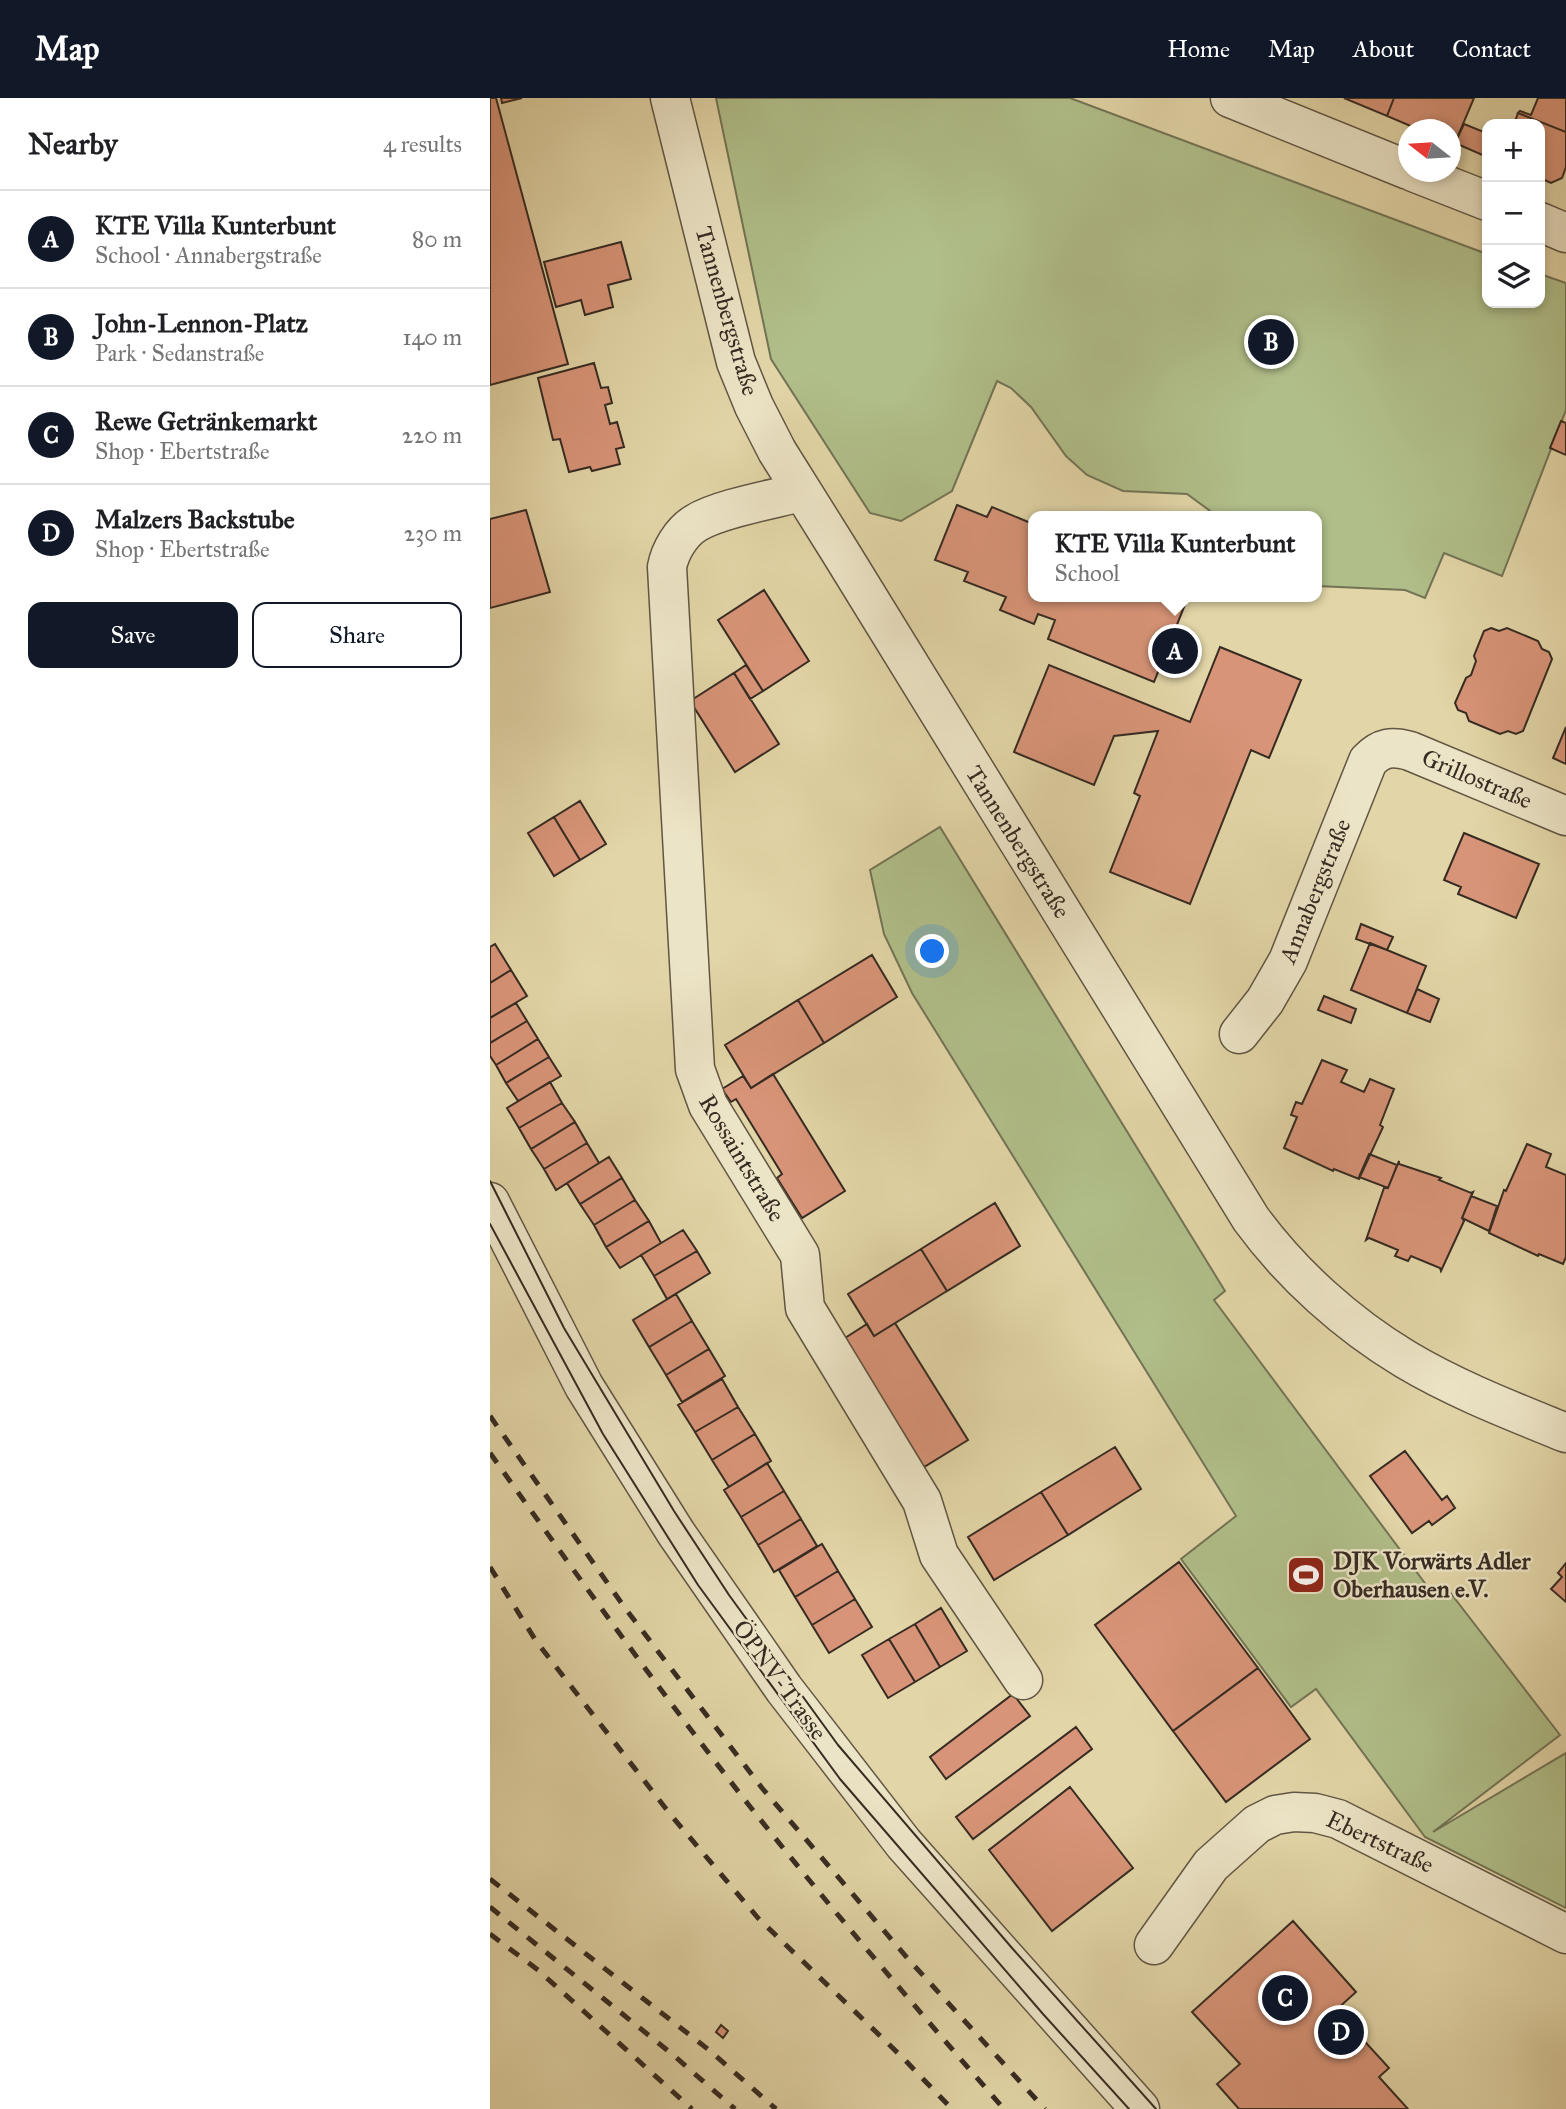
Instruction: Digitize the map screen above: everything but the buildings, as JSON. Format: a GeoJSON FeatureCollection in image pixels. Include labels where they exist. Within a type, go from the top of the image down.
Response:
{"type":"FeatureCollection","features":[{"type":"Feature","properties":{"kind":"street","name":"Tannenbergstraße"},"geometry":{"type":"LineString","coordinates":[[670,98],[736,362],[754,407],[801,492],[1268,1242],[1355,1325],[1399,1355],[1460,1387],[1566,1433]]}},
{"type":"Feature","properties":{"kind":"street"},"geometry":{"type":"LineString","coordinates":[[1230,98],[1398,166]]}},
{"type":"Feature","properties":{"kind":"street"},"geometry":{"type":"LineString","coordinates":[[1439,182],[1482,199]]}},
{"type":"Feature","properties":{"kind":"street"},"geometry":{"type":"LineString","coordinates":[[1545,224],[1566,233]]}},
{"type":"Feature","properties":{"kind":"street","name":"Rossaintstraße"},"geometry":{"type":"LineString","coordinates":[[801,492],[742,507],[695,523],[674,547],[667,567],[695,1069],[708,1105],[800,1255],[805,1308],[922,1501],[939,1555],[1023,1680]]}},
{"type":"Feature","properties":{"kind":"street","name":"Grillostraße"},"geometry":{"type":"LineString","coordinates":[[1386,748],[1398,747],[1410,751],[1566,816]]}},
{"type":"Feature","properties":{"kind":"street","name":"Annabergstraße"},"geometry":{"type":"LineString","coordinates":[[1239,1034],[1265,1001],[1288,961],[1368,761],[1386,748]]}},
{"type":"Feature","properties":{"kind":"street","name":"ÖPNV-Trasse"},"geometry":{"type":"LineString","coordinates":[[490,1202],[584,1386],[676,1533],[784,1689],[904,1844],[1140,2109]]}},
{"type":"Feature","properties":{"kind":"street","name":"Ebertstraße"},"geometry":{"type":"LineString","coordinates":[[1154,1945],[1211,1866],[1257,1824],[1275,1815],[1294,1812],[1315,1812],[1338,1819],[1566,1934]]}},
{"type":"Feature","properties":{"kind":"green space"},"geometry":{"type":"Polygon","coordinates":[[[716,98],[1070,98],[1482,252],[1482,308],[1545,308],[1545,276],[1566,283],[1566,410],[1502,576],[1444,553],[1425,598],[1405,590],[1322,586],[1322,511],[1210,511],[1187,494],[1123,491],[1087,475],[1066,456],[1031,407],[1011,388],[997,381],[952,491],[901,521],[870,513],[771,359],[716,98]]]}},
{"type":"Feature","properties":{"kind":"green space"},"geometry":{"type":"Polygon","coordinates":[[[940,827],[1225,1291],[1214,1300],[1436,1598],[1449,1591],[1560,1735],[1433,1832],[1566,1753],[1566,1908],[1425,1837],[1316,1689],[1291,1707],[1181,1559],[1236,1516],[912,993],[884,934],[870,870],[940,827]]]}},
{"type":"Feature","properties":{"kind":"tram line"},"geometry":{"type":"LineString","coordinates":[[490,1181],[564,1328],[674,1511],[729,1595],[838,1745],[1012,1948],[1156,2109]]}},
{"type":"Feature","properties":{"kind":"tram line"},"geometry":{"type":"LineString","coordinates":[[490,1224],[603,1434],[698,1585],[840,1779],[1043,2014],[1129,2109]]}},
{"type":"Feature","properties":{"kind":"railway"},"geometry":{"type":"LineString","coordinates":[[490,1416],[625,1608],[762,1788],[909,1960],[1045,2109]]}},
{"type":"Feature","properties":{"kind":"railway"},"geometry":{"type":"LineString","coordinates":[[490,1453],[649,1674],[748,1804],[874,1958],[1004,2109]]}},
{"type":"Feature","properties":{"kind":"railway"},"geometry":{"type":"LineString","coordinates":[[490,1567],[536,1641],[670,1814],[758,1918],[952,2109]]}},
{"type":"Feature","properties":{"kind":"railway"},"geometry":{"type":"LineString","coordinates":[[490,1879],[709,2050],[776,2109]]}},
{"type":"Feature","properties":{"kind":"railway"},"geometry":{"type":"LineString","coordinates":[[490,1907],[672,2054],[735,2109]]}},
{"type":"Feature","properties":{"kind":"railway"},"geometry":{"type":"LineString","coordinates":[[490,1934],[538,1970],[692,2109]]}},
{"type":"Feature","properties":{"kind":"place","name":"John-Lennon-Platz"},"geometry":{"type":"Point","coordinates":[1271,342]}},
{"type":"Feature","properties":{"kind":"place","name":"KTE Villa Kunterbunt"},"geometry":{"type":"Point","coordinates":[1175,651]}},
{"type":"Feature","properties":{"kind":"place","name":"DJK Vorwärts Adler Oberhausen e.V."},"geometry":{"type":"Point","coordinates":[1306,1575]}},
{"type":"Feature","properties":{"kind":"place","name":"Rewe Getränkemarkt"},"geometry":{"type":"Point","coordinates":[1285,1998]}},
{"type":"Feature","properties":{"kind":"place","name":"Malzers Backstube"},"geometry":{"type":"Point","coordinates":[1341,2032]}}]}
